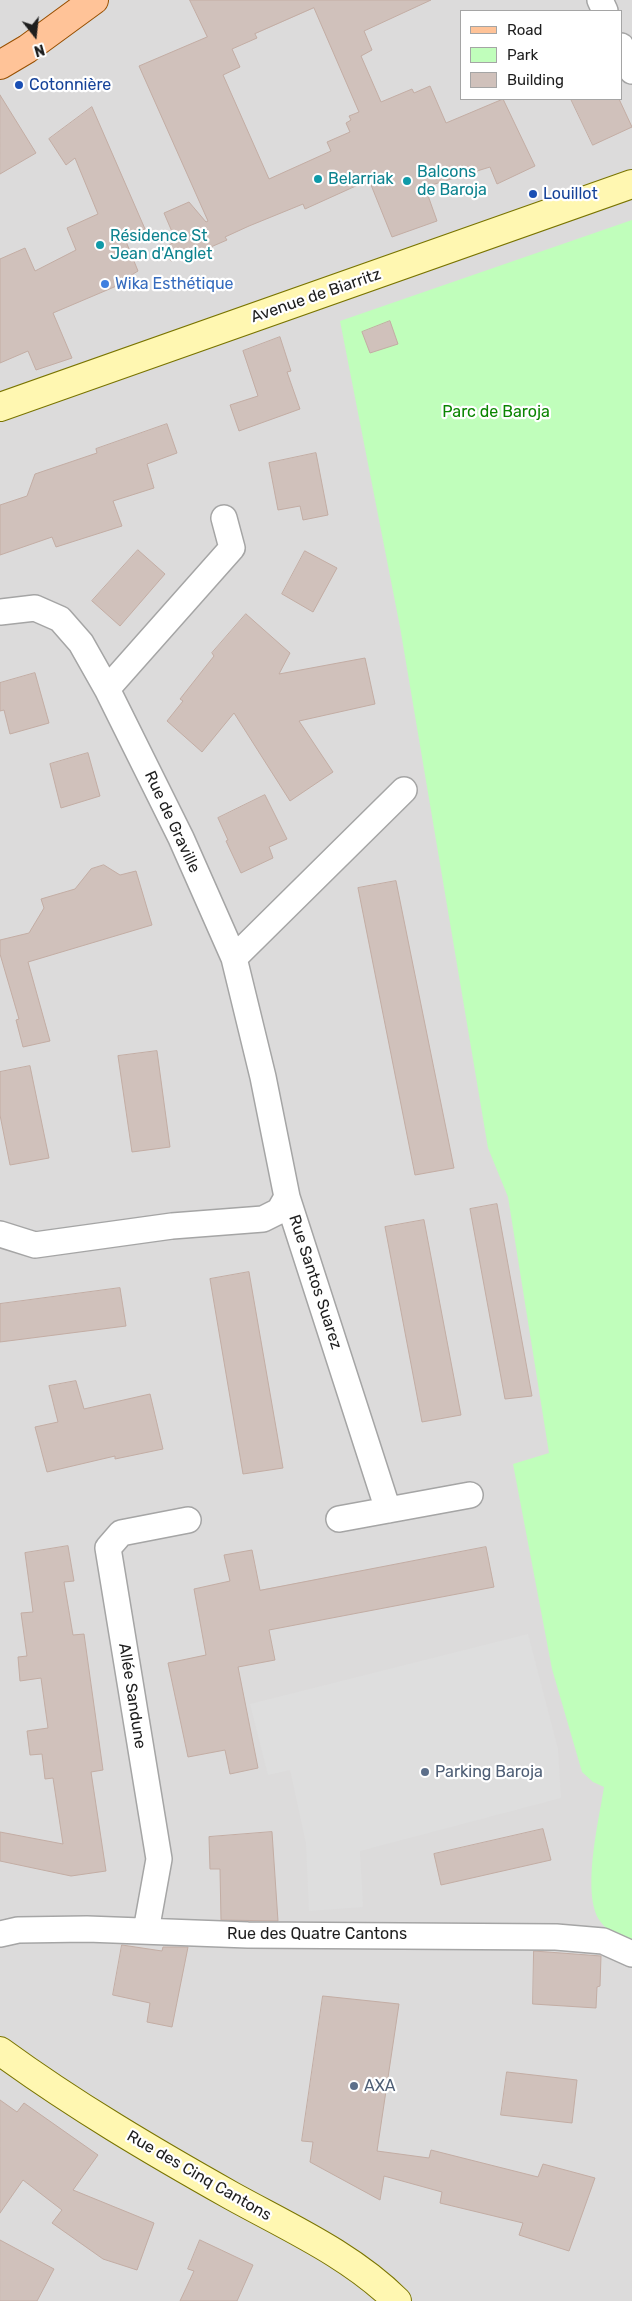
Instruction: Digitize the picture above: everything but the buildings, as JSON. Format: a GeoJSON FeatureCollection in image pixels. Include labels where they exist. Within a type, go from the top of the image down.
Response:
{"type":"FeatureCollection","features":[{"type":"Feature","properties":{"kind":"main road"},"geometry":{"type":"LineString","coordinates":[[0,65],[27,49],[94,0]]}},
{"type":"Feature","properties":{"kind":"main road","name":"Avenue de Biarritz"},"geometry":{"type":"LineString","coordinates":[[0,407],[632,184]]}},
{"type":"Feature","properties":{"kind":"main road","name":"Rue des Cinq Cantons"},"geometry":{"type":"LineString","coordinates":[[0,2051],[154,2152],[349,2262],[381,2284],[397,2301]]}},
{"type":"Feature","properties":{"kind":"street"},"geometry":{"type":"LineString","coordinates":[[622,48],[632,71]]}},
{"type":"Feature","properties":{"kind":"street"},"geometry":{"type":"LineString","coordinates":[[108,688],[232,548],[224,518]]}},
{"type":"Feature","properties":{"kind":"street","name":"Rue de Graville"},"geometry":{"type":"LineString","coordinates":[[0,612],[35,608],[60,619],[81,642],[108,688],[181,838],[234,958],[263,1077],[287,1197]]}},
{"type":"Feature","properties":{"kind":"street"},"geometry":{"type":"LineString","coordinates":[[234,958],[404,790]]}},
{"type":"Feature","properties":{"kind":"street","name":"Rue Santos Suarez"},"geometry":{"type":"LineString","coordinates":[[0,1234],[35,1245],[172,1226],[262,1219],[279,1211],[287,1197]]}},
{"type":"Feature","properties":{"kind":"street","name":"Rue Santos Suarez"},"geometry":{"type":"LineString","coordinates":[[287,1197],[388,1510]]}},
{"type":"Feature","properties":{"kind":"street"},"geometry":{"type":"LineString","coordinates":[[339,1520],[470,1494]]}},
{"type":"Feature","properties":{"kind":"street","name":"Allée Sandune"},"geometry":{"type":"LineString","coordinates":[[146,1931],[159,1859],[108,1548],[121,1533],[188,1520]]}},
{"type":"Feature","properties":{"kind":"street","name":"Rue des Quatre Cantons"},"geometry":{"type":"LineString","coordinates":[[0,1934],[18,1930],[87,1929],[248,1935],[556,1937],[603,1942],[632,1954]]}},
{"type":"Feature","properties":{"kind":"shaded area"},"geometry":{"type":"Polygon","coordinates":[[[0,0],[632,0],[632,2301],[0,2301],[0,0]]]}},
{"type":"Feature","properties":{"kind":"shaded area","name":"Parking Baroja"},"geometry":{"type":"Polygon","coordinates":[[[528,1634],[558,1749],[561,1798],[360,1851],[363,1907],[309,1911],[306,1844],[290,1770],[268,1775],[250,1704],[528,1634]]]}},
{"type":"Feature","properties":{"kind":"green space","name":"Parc de Baroja"},"geometry":{"type":"Polygon","coordinates":[[[632,220],[632,1943],[606,1928],[600,1921],[595,1909],[592,1893],[593,1856],[604,1787],[593,1782],[582,1772],[552,1669],[513,1464],[549,1453],[508,1197],[488,1148],[400,627],[340,321],[632,220]]]}},
{"type":"Feature","properties":{"kind":"place","name":"Cotonnière"},"geometry":{"type":"Point","coordinates":[19,85]}},
{"type":"Feature","properties":{"kind":"place","name":"Belarriak"},"geometry":{"type":"Point","coordinates":[318,179]}},
{"type":"Feature","properties":{"kind":"place","name":"Balcons de Baroja"},"geometry":{"type":"Point","coordinates":[407,181]}},
{"type":"Feature","properties":{"kind":"place","name":"Louillot"},"geometry":{"type":"Point","coordinates":[533,194]}},
{"type":"Feature","properties":{"kind":"place","name":"Résidence St Jean d'Anglet"},"geometry":{"type":"Point","coordinates":[100,245]}},
{"type":"Feature","properties":{"kind":"place","name":"Wika Esthétique"},"geometry":{"type":"Point","coordinates":[105,284]}},
{"type":"Feature","properties":{"kind":"place","name":"Parking Baroja"},"geometry":{"type":"Point","coordinates":[425,1772]}},
{"type":"Feature","properties":{"kind":"place","name":"AXA"},"geometry":{"type":"Point","coordinates":[354,2086]}}]}
